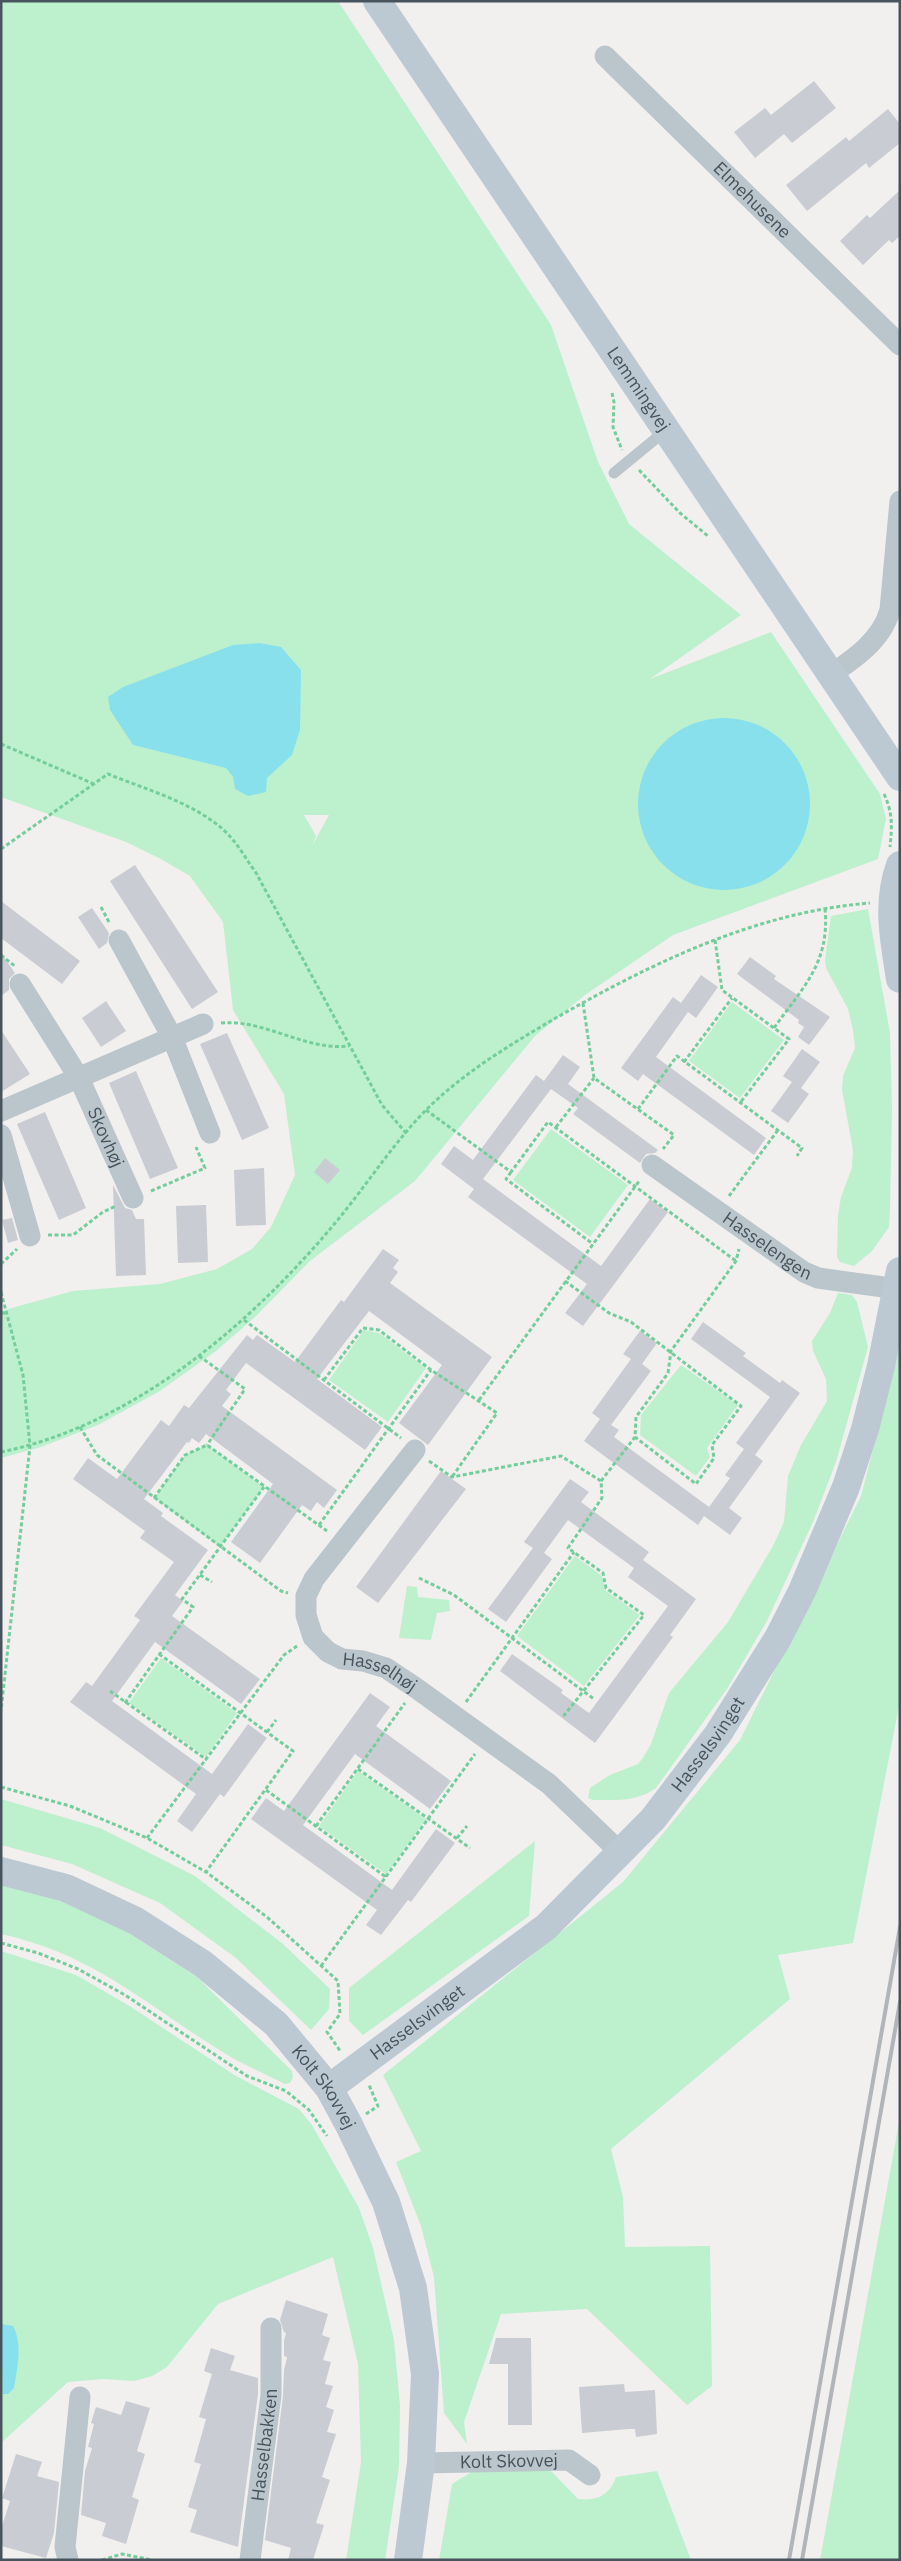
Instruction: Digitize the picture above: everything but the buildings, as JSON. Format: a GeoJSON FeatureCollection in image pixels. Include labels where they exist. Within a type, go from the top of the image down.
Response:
{"type":"FeatureCollection","features":[{"type":"Feature","properties":{"kind":"street","name":"Lemmingvej"},"geometry":{"type":"LineString","coordinates":[[377,1],[830,675],[891,784]]}},
{"type":"Feature","properties":{"kind":"street","name":"Elmehusene"},"geometry":{"type":"LineString","coordinates":[[605,56],[900,345]]}},
{"type":"Feature","properties":{"kind":"street"},"geometry":{"type":"LineString","coordinates":[[830,675],[852,660],[873,641],[886,625],[890,610],[900,501]]}},
{"type":"Feature","properties":{"kind":"street"},"geometry":{"type":"LineString","coordinates":[[893,861],[891,914],[900,979]]}},
{"type":"Feature","properties":{"kind":"street"},"geometry":{"type":"LineString","coordinates":[[119,940],[172,1037],[210,1133]]}},
{"type":"Feature","properties":{"kind":"street","name":"Skovhøj"},"geometry":{"type":"LineString","coordinates":[[20,984],[80,1078],[133,1198]]}},
{"type":"Feature","properties":{"kind":"street"},"geometry":{"type":"LineString","coordinates":[[1,1111],[202,1024]]}},
{"type":"Feature","properties":{"kind":"street"},"geometry":{"type":"LineString","coordinates":[[1,1135],[30,1236]]}},
{"type":"Feature","properties":{"kind":"street","name":"Hasselengen"},"geometry":{"type":"LineString","coordinates":[[652,1165],[804,1272],[818,1278],[899,1280]]}},
{"type":"Feature","properties":{"kind":"street","name":"Hasselsvinget"},"geometry":{"type":"LineString","coordinates":[[329,2088],[546,1927],[621,1853],[681,1784],[718,1734],[757,1675],[802,1591],[846,1487],[865,1429],[899,1280]]}},
{"type":"Feature","properties":{"kind":"street"},"geometry":{"type":"LineString","coordinates":[[313,1637],[306,1614],[306,1596],[314,1579],[416,1450]]}},
{"type":"Feature","properties":{"kind":"street","name":"Hasselhøj"},"geometry":{"type":"LineString","coordinates":[[313,1637],[328,1652],[342,1659],[363,1661],[386,1668],[416,1688],[549,1784],[621,1853]]}},
{"type":"Feature","properties":{"kind":"street","name":"Kolt Skovvej"},"geometry":{"type":"LineString","coordinates":[[1,1871],[66,1888],[136,1922],[204,1964],[276,2024],[329,2088],[350,2125],[386,2202],[413,2288],[425,2374],[421,2463],[408,2560]]}},
{"type":"Feature","properties":{"kind":"street","name":"Hasselbakken"},"geometry":{"type":"LineString","coordinates":[[250,2560],[264,2467],[271,2395],[271,2328]]}},
{"type":"Feature","properties":{"kind":"street"},"geometry":{"type":"LineString","coordinates":[[68,2560],[64,2547],[80,2397]]}},
{"type":"Feature","properties":{"kind":"street","name":"Kolt Skovvej"},"geometry":{"type":"LineString","coordinates":[[421,2463],[569,2460],[590,2475]]}},
{"type":"Feature","properties":{"kind":"lane"},"geometry":{"type":"LineString","coordinates":[[614,473],[665,431]]}},
{"type":"Feature","properties":{"kind":"path"},"geometry":{"type":"LineString","coordinates":[[610,384],[614,402],[612,427],[621,449],[652,486],[680,513],[713,540]]}},
{"type":"Feature","properties":{"kind":"path"},"geometry":{"type":"LineString","coordinates":[[1,744],[94,784]]}},
{"type":"Feature","properties":{"kind":"path"},"geometry":{"type":"LineString","coordinates":[[1,849],[108,774],[177,802],[212,820],[232,839],[254,872],[382,1105],[406,1133]]}},
{"type":"Feature","properties":{"kind":"path"},"geometry":{"type":"LineString","coordinates":[[891,784],[893,861]]}},
{"type":"Feature","properties":{"kind":"path"},"geometry":{"type":"LineString","coordinates":[[1,1452],[30,1446],[80,1427],[124,1407],[199,1356],[244,1320],[335,1224],[426,1110],[477,1066],[504,1048],[664,960],[715,940],[779,919],[825,910],[892,901]]}},
{"type":"Feature","properties":{"kind":"path"},"geometry":{"type":"LineString","coordinates":[[774,1028],[819,963],[826,936],[825,910]]}},
{"type":"Feature","properties":{"kind":"path"},"geometry":{"type":"LineString","coordinates":[[715,940],[722,990],[789,1039],[740,1103]]}},
{"type":"Feature","properties":{"kind":"path"},"geometry":{"type":"LineString","coordinates":[[684,1062],[732,998]]}},
{"type":"Feature","properties":{"kind":"path"},"geometry":{"type":"LineString","coordinates":[[556,1127],[594,1078],[583,1003]]}},
{"type":"Feature","properties":{"kind":"path"},"geometry":{"type":"LineString","coordinates":[[202,1024],[231,1022],[251,1024],[302,1040],[349,1046]]}},
{"type":"Feature","properties":{"kind":"path"},"geometry":{"type":"LineString","coordinates":[[638,1109],[677,1056],[802,1148],[797,1156]]}},
{"type":"Feature","properties":{"kind":"path"},"geometry":{"type":"LineString","coordinates":[[479,1400],[674,1135],[594,1078]]}},
{"type":"Feature","properties":{"kind":"path"},"geometry":{"type":"LineString","coordinates":[[426,1110],[512,1172]]}},
{"type":"Feature","properties":{"kind":"path"},"geometry":{"type":"LineString","coordinates":[[562,1718],[644,1616],[606,1588],[603,1574],[568,1548],[602,1498],[601,1481],[635,1437],[636,1417],[668,1373],[671,1351],[736,1261],[548,1122],[506,1179],[593,1244]]}},
{"type":"Feature","properties":{"kind":"path"},"geometry":{"type":"LineString","coordinates":[[718,1211],[778,1130]]}},
{"type":"Feature","properties":{"kind":"path"},"geometry":{"type":"LineString","coordinates":[[565,1281],[609,1314],[631,1322],[741,1406],[712,1445],[714,1458],[696,1484],[635,1437]]}},
{"type":"Feature","properties":{"kind":"path"},"geometry":{"type":"LineString","coordinates":[[1,1292],[23,1375],[30,1446],[1,1711]]}},
{"type":"Feature","properties":{"kind":"path"},"geometry":{"type":"LineString","coordinates":[[1,1313],[7,1313]]}},
{"type":"Feature","properties":{"kind":"path"},"geometry":{"type":"LineString","coordinates":[[244,1320],[452,1477],[561,1456],[601,1481]]}},
{"type":"Feature","properties":{"kind":"path"},"geometry":{"type":"LineString","coordinates":[[324,1380],[363,1328],[379,1330],[431,1370],[497,1413],[452,1477]]}},
{"type":"Feature","properties":{"kind":"path"},"geometry":{"type":"LineString","coordinates":[[154,1498],[186,1455],[207,1445],[245,1389],[199,1356]]}},
{"type":"Feature","properties":{"kind":"path"},"geometry":{"type":"LineString","coordinates":[[319,1525],[431,1370]]}},
{"type":"Feature","properties":{"kind":"path"},"geometry":{"type":"LineString","coordinates":[[80,1427],[97,1455],[154,1498],[281,1591],[306,1596]]}},
{"type":"Feature","properties":{"kind":"path"},"geometry":{"type":"LineString","coordinates":[[207,1445],[264,1488],[344,1542]]}},
{"type":"Feature","properties":{"kind":"path"},"geometry":{"type":"LineString","coordinates":[[125,1702],[194,1607],[182,1599],[264,1488]]}},
{"type":"Feature","properties":{"kind":"path"},"geometry":{"type":"LineString","coordinates":[[455,1716],[574,1552]]}},
{"type":"Feature","properties":{"kind":"path"},"geometry":{"type":"LineString","coordinates":[[200,1575],[212,1582]]}},
{"type":"Feature","properties":{"kind":"path"},"geometry":{"type":"LineString","coordinates":[[419,1578],[454,1595],[594,1699]]}},
{"type":"Feature","properties":{"kind":"path"},"geometry":{"type":"LineString","coordinates":[[147,1838],[242,1714],[284,1655],[313,1637]]}},
{"type":"Feature","properties":{"kind":"path"},"geometry":{"type":"LineString","coordinates":[[159,1654],[293,1751],[206,1872]]}},
{"type":"Feature","properties":{"kind":"path"},"geometry":{"type":"LineString","coordinates":[[316,1826],[416,1688]]}},
{"type":"Feature","properties":{"kind":"path"},"geometry":{"type":"LineString","coordinates":[[110,1692],[207,1760]]}},
{"type":"Feature","properties":{"kind":"path"},"geometry":{"type":"LineString","coordinates":[[267,1732],[276,1720]]}},
{"type":"Feature","properties":{"kind":"path"},"geometry":{"type":"LineString","coordinates":[[321,1966],[486,1739]]}},
{"type":"Feature","properties":{"kind":"path"},"geometry":{"type":"LineString","coordinates":[[358,1768],[470,1848]]}},
{"type":"Feature","properties":{"kind":"path"},"geometry":{"type":"LineString","coordinates":[[1,1787],[70,1806],[147,1838],[206,1872],[267,1917],[338,1981],[340,2014],[327,2032],[368,2084],[378,2106],[328,2138],[309,2110],[286,2091],[247,2076],[125,1996],[78,1969],[38,1953],[1,1943]]}},
{"type":"Feature","properties":{"kind":"path"},"geometry":{"type":"LineString","coordinates":[[266,1790],[386,1876]]}},
{"type":"Feature","properties":{"kind":"path"},"geometry":{"type":"LineString","coordinates":[[457,1838],[467,1826]]}},
{"type":"Feature","properties":{"kind":"path"},"geometry":{"type":"LineString","coordinates":[[102,2560],[122,2554],[152,2560]]}},
{"type":"Feature","properties":{"kind":"green space"},"geometry":{"type":"Polygon","coordinates":[[[1,1],[338,1],[551,325],[598,462],[629,524],[741,615],[650,679],[771,632],[880,794],[886,819],[878,859],[673,935],[585,995],[535,1036],[415,1181],[310,1261],[254,1318],[216,1351],[160,1391],[98,1425],[41,1447],[1,1458],[1,1311],[73,1291],[160,1284],[217,1269],[252,1249],[271,1227],[295,1175],[284,1094],[233,1010],[223,922],[190,876],[126,842],[1,797],[1,1]],[[304,815],[316,836],[312,846],[329,815],[304,815]]]}},
{"type":"Feature","properties":{"kind":"green space"},"geometry":{"type":"Polygon","coordinates":[[[868,909],[890,1033],[892,1110],[890,1209],[889,1227],[872,1251],[854,1266],[840,1262],[837,1257],[838,1215],[841,1197],[852,1168],[853,1150],[842,1090],[843,1076],[855,1048],[848,1009],[826,968],[825,960],[831,916],[868,909]]]}},
{"type":"Feature","properties":{"kind":"green space"},"geometry":{"type":"Polygon","coordinates":[[[732,1002],[784,1040],[740,1098],[689,1061],[732,1002]]]}},
{"type":"Feature","properties":{"kind":"green space"},"geometry":{"type":"Polygon","coordinates":[[[551,1129],[628,1185],[590,1237],[513,1180],[551,1129]]]}},
{"type":"Feature","properties":{"kind":"green space"},"geometry":{"type":"Polygon","coordinates":[[[838,1293],[852,1295],[857,1302],[868,1347],[836,1462],[813,1522],[767,1621],[727,1689],[656,1788],[649,1793],[634,1798],[593,1800],[588,1798],[590,1788],[610,1775],[638,1764],[643,1758],[651,1744],[669,1693],[728,1622],[773,1546],[784,1522],[788,1476],[801,1445],[827,1401],[826,1379],[813,1351],[812,1341],[830,1313],[838,1293]]]}},
{"type":"Feature","properties":{"kind":"green space"},"geometry":{"type":"Polygon","coordinates":[[[364,1330],[379,1333],[426,1368],[388,1422],[329,1380],[364,1330]]]}},
{"type":"Feature","properties":{"kind":"green space"},"geometry":{"type":"Polygon","coordinates":[[[900,1345],[900,1701],[853,1943],[778,1955],[790,1999],[611,2149],[623,2197],[625,2247],[710,2246],[712,2386],[687,2405],[587,2309],[501,2314],[464,2422],[467,2444],[444,2413],[434,2277],[421,2226],[396,2162],[421,2151],[383,2075],[623,1882],[740,1740],[861,1496],[900,1345]]]}},
{"type":"Feature","properties":{"kind":"green space"},"geometry":{"type":"Polygon","coordinates":[[[681,1365],[738,1405],[707,1448],[710,1457],[696,1476],[640,1435],[641,1415],[681,1365]]]}},
{"type":"Feature","properties":{"kind":"green space"},"geometry":{"type":"Polygon","coordinates":[[[207,1445],[264,1487],[220,1547],[154,1498],[185,1455],[207,1445]]]}},
{"type":"Feature","properties":{"kind":"green space"},"geometry":{"type":"Polygon","coordinates":[[[575,1556],[602,1576],[605,1590],[640,1615],[584,1686],[517,1636],[575,1556]]]}},
{"type":"Feature","properties":{"kind":"green space"},"geometry":{"type":"Polygon","coordinates":[[[407,1586],[417,1587],[418,1597],[449,1600],[450,1611],[437,1613],[431,1640],[399,1638],[407,1586]]]}},
{"type":"Feature","properties":{"kind":"green space"},"geometry":{"type":"Polygon","coordinates":[[[161,1658],[237,1713],[206,1757],[129,1703],[161,1658]]]}},
{"type":"Feature","properties":{"kind":"green space"},"geometry":{"type":"Polygon","coordinates":[[[358,1771],[426,1819],[386,1874],[319,1826],[358,1771]]]}},
{"type":"Feature","properties":{"kind":"green space"},"geometry":{"type":"Polygon","coordinates":[[[1,1799],[100,1828],[195,1876],[283,1944],[330,1989],[329,2009],[311,2030],[236,1958],[160,1903],[72,1864],[1,1845],[1,1799]]]}},
{"type":"Feature","properties":{"kind":"green space"},"geometry":{"type":"Polygon","coordinates":[[[535,1841],[529,1916],[363,2035],[349,2021],[349,1988],[535,1841]]]}},
{"type":"Feature","properties":{"kind":"green space"},"geometry":{"type":"Polygon","coordinates":[[[1,1882],[68,1901],[126,1931],[197,1977],[292,2071],[293,2077],[290,2083],[285,2084],[229,2056],[91,1967],[64,1954],[34,1943],[1,1934],[1,1882]]]}},
{"type":"Feature","properties":{"kind":"green space"},"geometry":{"type":"Polygon","coordinates":[[[1,1951],[76,1975],[128,2005],[236,2076],[299,2109],[312,2125],[359,2208],[373,2248],[394,2340],[400,2405],[399,2467],[385,2560],[346,2560],[361,2462],[358,2364],[333,2257],[218,2304],[167,2367],[152,2376],[134,2381],[102,2379],[68,2382],[1,2443],[1,1951]]]}},
{"type":"Feature","properties":{"kind":"green space"},"geometry":{"type":"Polygon","coordinates":[[[900,2117],[900,2560],[820,2560],[900,2117]]]}},
{"type":"Feature","properties":{"kind":"green space"},"geometry":{"type":"Polygon","coordinates":[[[478,2468],[544,2468],[552,2472],[578,2499],[591,2499],[602,2496],[610,2489],[616,2477],[657,2471],[691,2560],[439,2560],[452,2484],[478,2468]]]}},
{"type":"Feature","properties":{"kind":"water"},"geometry":{"type":"Polygon","coordinates":[[[260,643],[281,647],[301,670],[300,730],[292,755],[267,778],[266,792],[248,796],[235,789],[233,777],[226,768],[133,745],[110,710],[108,697],[123,687],[233,645],[260,643]]]}},
{"type":"Feature","properties":{"kind":"water"},"geometry":{"type":"Polygon","coordinates":[[[716,718],[732,718],[765,728],[785,743],[800,763],[808,787],[810,804],[808,821],[800,845],[785,865],[765,880],[749,886],[732,890],[716,890],[683,880],[658,859],[648,845],[642,829],[638,812],[638,796],[648,763],[669,738],[683,728],[699,722],[716,718]]]}},
{"type":"Feature","properties":{"kind":"water"},"geometry":{"type":"Polygon","coordinates":[[[1,2324],[13,2326],[19,2349],[14,2388],[8,2394],[3,2394],[1,2324]]]}},
{"type":"Feature","properties":{"kind":"railway"},"geometry":{"type":"LineString","coordinates":[[789,2560],[900,1927]]}},
{"type":"Feature","properties":{"kind":"railway"},"geometry":{"type":"LineString","coordinates":[[802,2560],[900,2002]]}}]}
